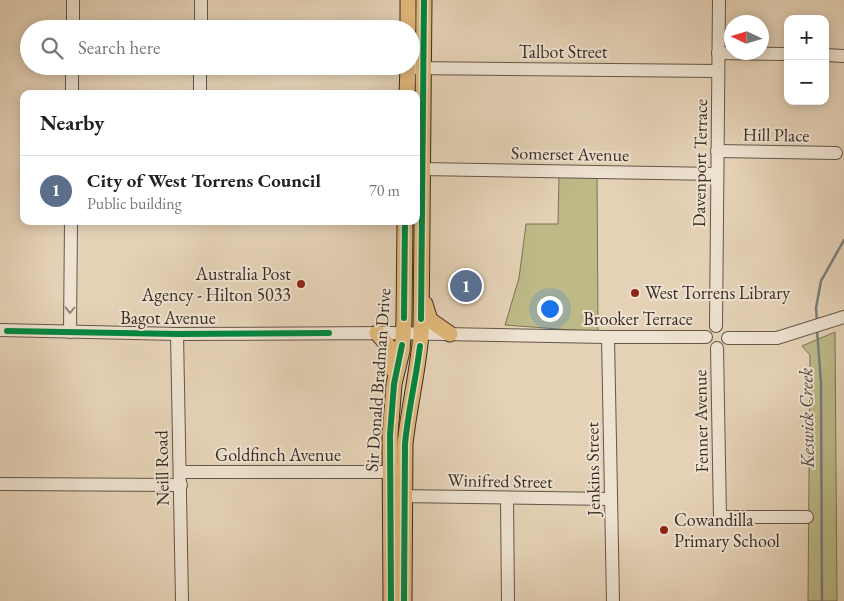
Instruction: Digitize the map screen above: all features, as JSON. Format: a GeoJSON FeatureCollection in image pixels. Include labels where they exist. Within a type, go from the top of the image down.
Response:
{"type":"FeatureCollection","features":[{"type":"Feature","properties":{"kind":"main road"},"geometry":{"type":"LineString","coordinates":[[408,0],[408,20]]}},
{"type":"Feature","properties":{"kind":"main road","name":"Sir Donald Bradman Drive"},"geometry":{"type":"LineString","coordinates":[[420,28],[424,0]]}},
{"type":"Feature","properties":{"kind":"main road","name":"Sir Donald Bradman Drive"},"geometry":{"type":"LineString","coordinates":[[409,90],[412,75]]}},
{"type":"Feature","properties":{"kind":"main road","name":"Sir Donald Bradman Drive"},"geometry":{"type":"LineString","coordinates":[[416,75],[417,90]]}},
{"type":"Feature","properties":{"kind":"main road","name":"Sir Donald Bradman Drive"},"geometry":{"type":"LineString","coordinates":[[420,139],[422,169],[420,183]]}},
{"type":"Feature","properties":{"kind":"main road","name":"Sir Donald Bradman Drive"},"geometry":{"type":"LineString","coordinates":[[391,601],[390,428],[394,384],[402,352],[405,225]]}},
{"type":"Feature","properties":{"kind":"main road","name":"Sir Donald Bradman Drive"},"geometry":{"type":"LineString","coordinates":[[404,601],[407,421],[418,368],[421,334],[419,225]]}},
{"type":"Feature","properties":{"kind":"main road"},"geometry":{"type":"LineString","coordinates":[[420,285],[430,320],[450,334]]}},
{"type":"Feature","properties":{"kind":"main road"},"geometry":{"type":"LineString","coordinates":[[377,333],[390,348],[394,384]]}},
{"type":"Feature","properties":{"kind":"street"},"geometry":{"type":"LineString","coordinates":[[73,0],[73,20]]}},
{"type":"Feature","properties":{"kind":"street"},"geometry":{"type":"LineString","coordinates":[[200,20],[201,0]]}},
{"type":"Feature","properties":{"kind":"street","name":"Davenport Terrace"},"geometry":{"type":"LineString","coordinates":[[716,326],[719,0]]}},
{"type":"Feature","properties":{"kind":"street"},"geometry":{"type":"LineString","coordinates":[[718,53],[784,54]]}},
{"type":"Feature","properties":{"kind":"street"},"geometry":{"type":"LineString","coordinates":[[829,55],[844,56]]}},
{"type":"Feature","properties":{"kind":"street","name":"Talbot Street"},"geometry":{"type":"LineString","coordinates":[[420,63],[718,71]]}},
{"type":"Feature","properties":{"kind":"street"},"geometry":{"type":"LineString","coordinates":[[72,75],[72,90]]}},
{"type":"Feature","properties":{"kind":"street"},"geometry":{"type":"LineString","coordinates":[[200,75],[200,90]]}},
{"type":"Feature","properties":{"kind":"street","name":"Hill Place"},"geometry":{"type":"LineString","coordinates":[[717,151],[836,153]]}},
{"type":"Feature","properties":{"kind":"street","name":"Somerset Avenue"},"geometry":{"type":"LineString","coordinates":[[422,169],[717,174]]}},
{"type":"Feature","properties":{"kind":"street"},"geometry":{"type":"LineString","coordinates":[[70,332],[71,225]]}},
{"type":"Feature","properties":{"kind":"street"},"geometry":{"type":"LineString","coordinates":[[728,338],[777,338],[844,317]]}},
{"type":"Feature","properties":{"kind":"street"},"geometry":{"type":"LineString","coordinates":[[716,326],[724,329],[728,338],[723,346],[717,348],[709,344],[706,337],[709,330],[716,326]]}},
{"type":"Feature","properties":{"kind":"street","name":"Bagot Avenue"},"geometry":{"type":"LineString","coordinates":[[2,331],[177,334],[421,334]]}},
{"type":"Feature","properties":{"kind":"street","name":"Neill Road"},"geometry":{"type":"LineString","coordinates":[[177,334],[182,601]]}},
{"type":"Feature","properties":{"kind":"street","name":"Brooker Terrace"},"geometry":{"type":"LineString","coordinates":[[421,334],[706,337]]}},
{"type":"Feature","properties":{"kind":"street","name":"Jenkins Street"},"geometry":{"type":"LineString","coordinates":[[608,337],[613,601]]}},
{"type":"Feature","properties":{"kind":"street","name":"Fenner Avenue"},"geometry":{"type":"LineString","coordinates":[[717,348],[720,516],[807,517]]}},
{"type":"Feature","properties":{"kind":"street","name":"Goldfinch Avenue"},"geometry":{"type":"LineString","coordinates":[[0,484],[405,472]]}},
{"type":"Feature","properties":{"kind":"street","name":"Winifred Street"},"geometry":{"type":"LineString","coordinates":[[389,496],[611,499]]}},
{"type":"Feature","properties":{"kind":"street"},"geometry":{"type":"LineString","coordinates":[[507,499],[508,601]]}},
{"type":"Feature","properties":{"kind":"shaded area"},"geometry":{"type":"Polygon","coordinates":[[[559,171],[597,172],[598,332],[505,325],[519,278],[526,224],[558,224],[559,171]]]}},
{"type":"Feature","properties":{"kind":"shaded area"},"geometry":{"type":"Polygon","coordinates":[[[835,332],[837,601],[808,601],[810,355],[802,346],[835,332]]]}},
{"type":"Feature","properties":{"kind":"waterway","name":"Keswick Creek"},"geometry":{"type":"LineString","coordinates":[[817,322],[816,308],[821,281],[844,240]]}},
{"type":"Feature","properties":{"kind":"waterway","name":"Keswick Creek"},"geometry":{"type":"LineString","coordinates":[[817,330],[821,383],[822,601]]}},
{"type":"Feature","properties":{"kind":"cycle path"},"geometry":{"type":"LineString","coordinates":[[421,319],[424,0]]}},
{"type":"Feature","properties":{"kind":"cycle path"},"geometry":{"type":"LineString","coordinates":[[404,318],[405,225]]}},
{"type":"Feature","properties":{"kind":"cycle path"},"geometry":{"type":"LineString","coordinates":[[7,331],[177,334],[329,333]]}},
{"type":"Feature","properties":{"kind":"cycle path"},"geometry":{"type":"LineString","coordinates":[[391,601],[390,435],[394,384],[402,345]]}},
{"type":"Feature","properties":{"kind":"cycle path"},"geometry":{"type":"LineString","coordinates":[[404,601],[405,444],[420,346]]}},
{"type":"Feature","properties":{"kind":"place","name":"Australia Post Agency - Hilton 5033"},"geometry":{"type":"Point","coordinates":[301,284]}},
{"type":"Feature","properties":{"kind":"place","name":"City of West Torrens Council"},"geometry":{"type":"Point","coordinates":[466,286]}},
{"type":"Feature","properties":{"kind":"place","name":"West Torrens Library"},"geometry":{"type":"Point","coordinates":[635,293]}},
{"type":"Feature","properties":{"kind":"place","name":"Cowandilla Primary School"},"geometry":{"type":"Point","coordinates":[664,530]}}]}
